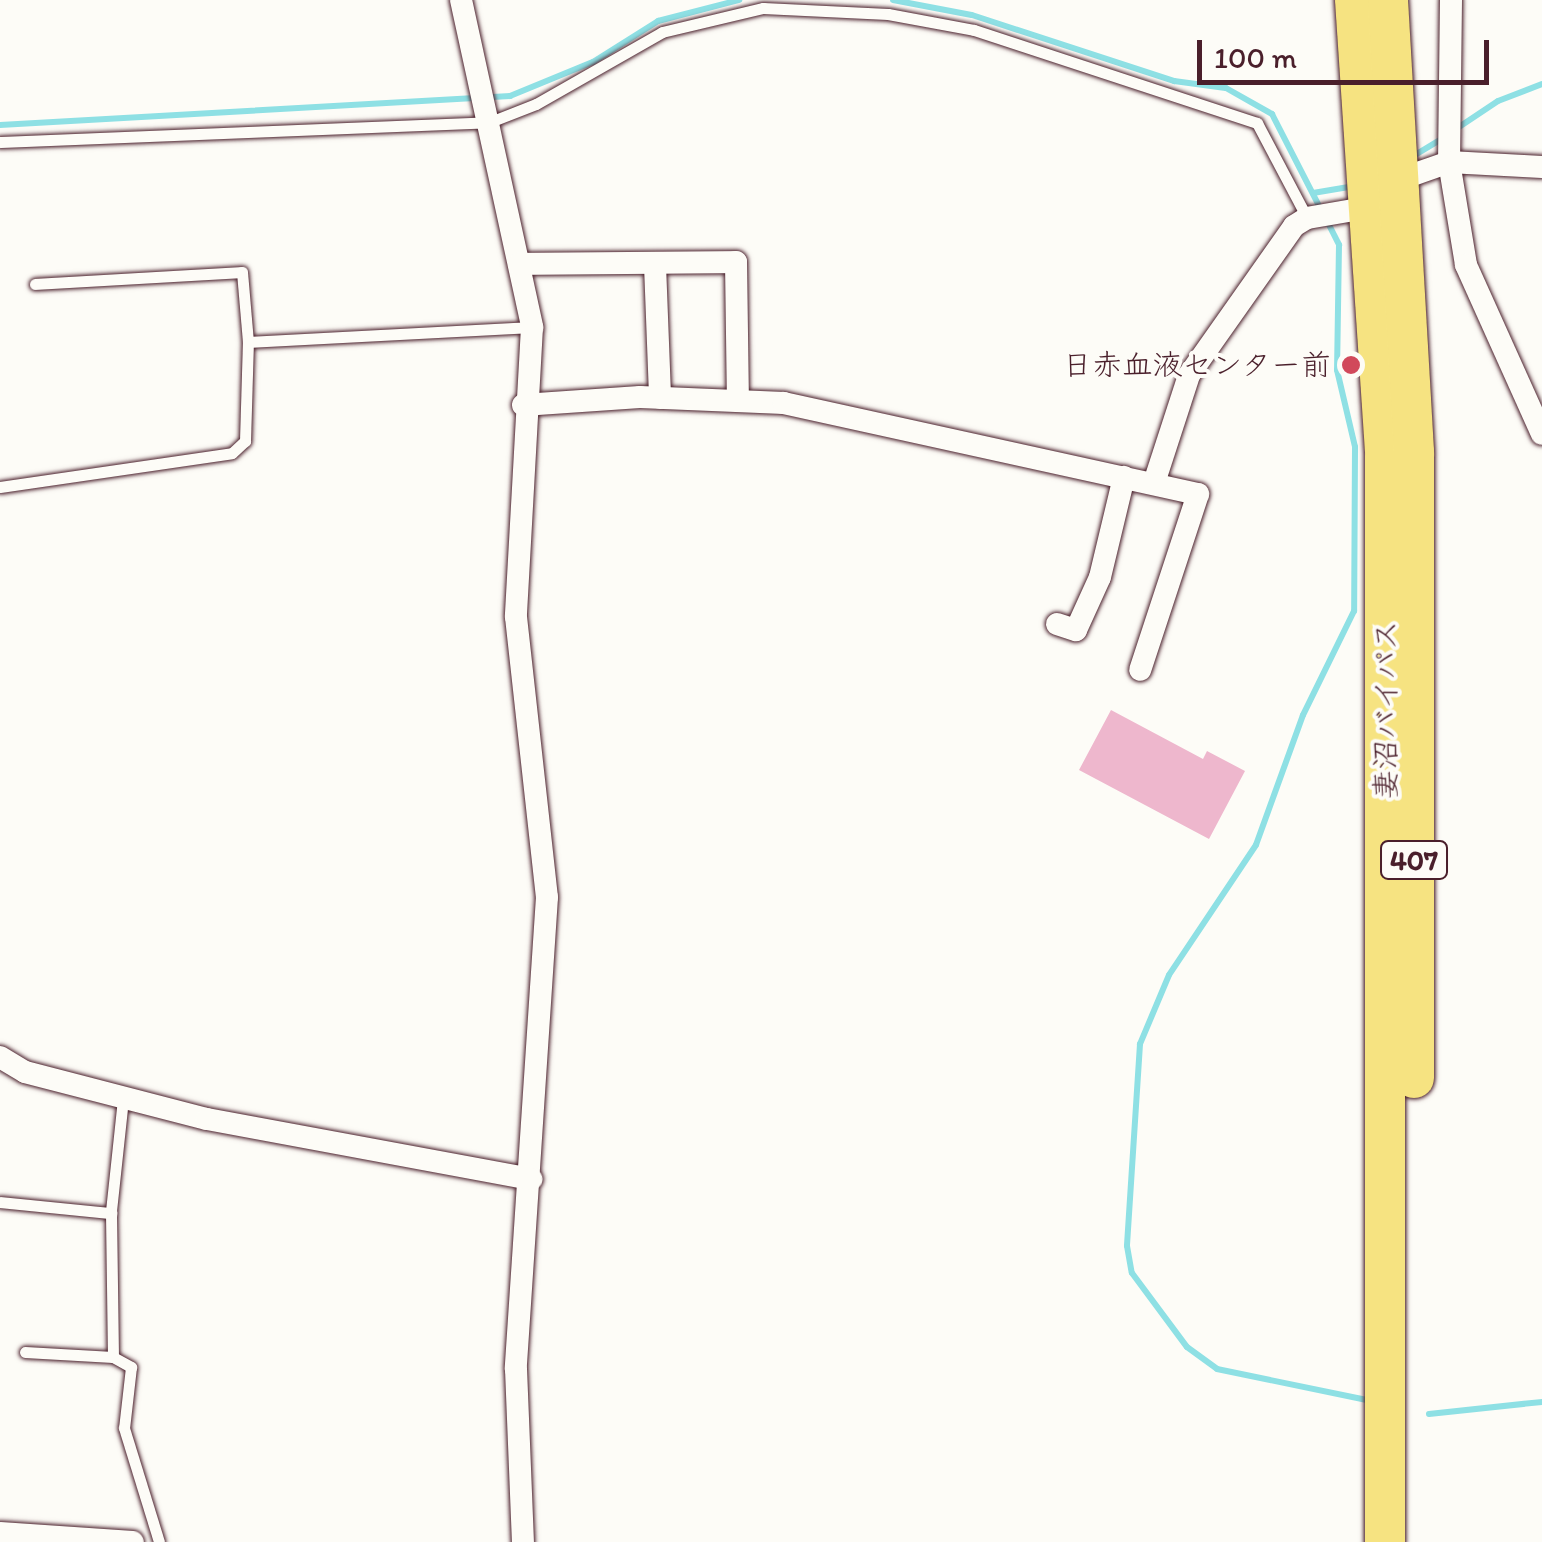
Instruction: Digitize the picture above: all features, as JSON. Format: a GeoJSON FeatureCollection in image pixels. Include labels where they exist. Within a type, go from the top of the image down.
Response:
{"type":"FeatureCollection","features":[{"type":"Feature","properties":{"kind":"highway","name":"妻沼バイパス"},"geometry":{"type":"LineString","coordinates":[[1354,0],[1414,470],[1412,1542]]}},
{"type":"Feature","properties":{"kind":"highway","name":"妻沼バイパス"},"geometry":{"type":"LineString","coordinates":[[1384,1542],[1385,476],[1377,184],[1388,0]]}},
{"type":"Feature","properties":{"kind":"street"},"geometry":{"type":"LineString","coordinates":[[461,0],[532,327],[524,404],[516,618],[547,897],[516,1369],[523,1542]]}},
{"type":"Feature","properties":{"kind":"street"},"geometry":{"type":"LineString","coordinates":[[1451,0],[1448,156],[1466,266],[1542,434]]}},
{"type":"Feature","properties":{"kind":"street"},"geometry":{"type":"LineString","coordinates":[[1154,483],[1189,376],[1235,302],[1308,218],[1377,184],[1448,156],[1542,166]]}},
{"type":"Feature","properties":{"kind":"street"},"geometry":{"type":"LineString","coordinates":[[519,264],[736,262],[738,401]]}},
{"type":"Feature","properties":{"kind":"street"},"geometry":{"type":"LineString","coordinates":[[655,265],[660,398]]}},
{"type":"Feature","properties":{"kind":"street"},"geometry":{"type":"LineString","coordinates":[[524,404],[660,398],[784,402],[1198,494],[1140,670]]}},
{"type":"Feature","properties":{"kind":"street"},"geometry":{"type":"LineString","coordinates":[[1057,624],[1076,630],[1100,577],[1124,476]]}},
{"type":"Feature","properties":{"kind":"street"},"geometry":{"type":"LineString","coordinates":[[0,1057],[25,1072],[123,1097],[412,1160],[531,1180]]}},
{"type":"Feature","properties":{"kind":"street"},"geometry":{"type":"LineString","coordinates":[[0,1533],[133,1542]]}},
{"type":"Feature","properties":{"kind":"lane"},"geometry":{"type":"LineString","coordinates":[[0,142],[490,122],[536,104],[662,32],[763,8],[888,14],[974,30],[1257,123],[1308,218]]}},
{"type":"Feature","properties":{"kind":"lane"},"geometry":{"type":"LineString","coordinates":[[0,487],[232,453],[245,441],[248,342],[242,272],[34,284]]}},
{"type":"Feature","properties":{"kind":"lane"},"geometry":{"type":"LineString","coordinates":[[248,342],[532,327]]}},
{"type":"Feature","properties":{"kind":"lane"},"geometry":{"type":"LineString","coordinates":[[113,1357],[111,1213],[123,1097]]}},
{"type":"Feature","properties":{"kind":"lane"},"geometry":{"type":"LineString","coordinates":[[0,1202],[111,1213]]}},
{"type":"Feature","properties":{"kind":"lane"},"geometry":{"type":"LineString","coordinates":[[25,1352],[113,1357],[131,1367],[124,1428],[159,1542]]}},
{"type":"Feature","properties":{"kind":"building"},"geometry":{"type":"Polygon","coordinates":[[[1111,710],[1203,759],[1207,751],[1245,771],[1209,839],[1079,770],[1111,710]]]}},
{"type":"Feature","properties":{"kind":"waterway"},"geometry":{"type":"LineString","coordinates":[[0,125],[510,96],[593,62],[658,21],[739,0]]}},
{"type":"Feature","properties":{"kind":"waterway"},"geometry":{"type":"LineString","coordinates":[[893,0],[972,15],[1174,81],[1226,88],[1272,114],[1320,208]]}},
{"type":"Feature","properties":{"kind":"waterway"},"geometry":{"type":"LineString","coordinates":[[1456,129],[1498,101],[1542,84]]}},
{"type":"Feature","properties":{"kind":"waterway"},"geometry":{"type":"LineString","coordinates":[[1410,158],[1442,139]]}},
{"type":"Feature","properties":{"kind":"waterway"},"geometry":{"type":"LineString","coordinates":[[1313,193],[1354,186]]}},
{"type":"Feature","properties":{"kind":"waterway"},"geometry":{"type":"LineString","coordinates":[[1326,219],[1339,245],[1337,370],[1355,447],[1354,611],[1303,715],[1256,845],[1169,975],[1140,1044],[1127,1246],[1132,1273],[1187,1347],[1217,1369],[1367,1400]]}},
{"type":"Feature","properties":{"kind":"waterway"},"geometry":{"type":"LineString","coordinates":[[1429,1414],[1542,1402]]}},
{"type":"Feature","properties":{"kind":"place","name":"日赤血液センター前"},"geometry":{"type":"Point","coordinates":[1351,365]}}]}
